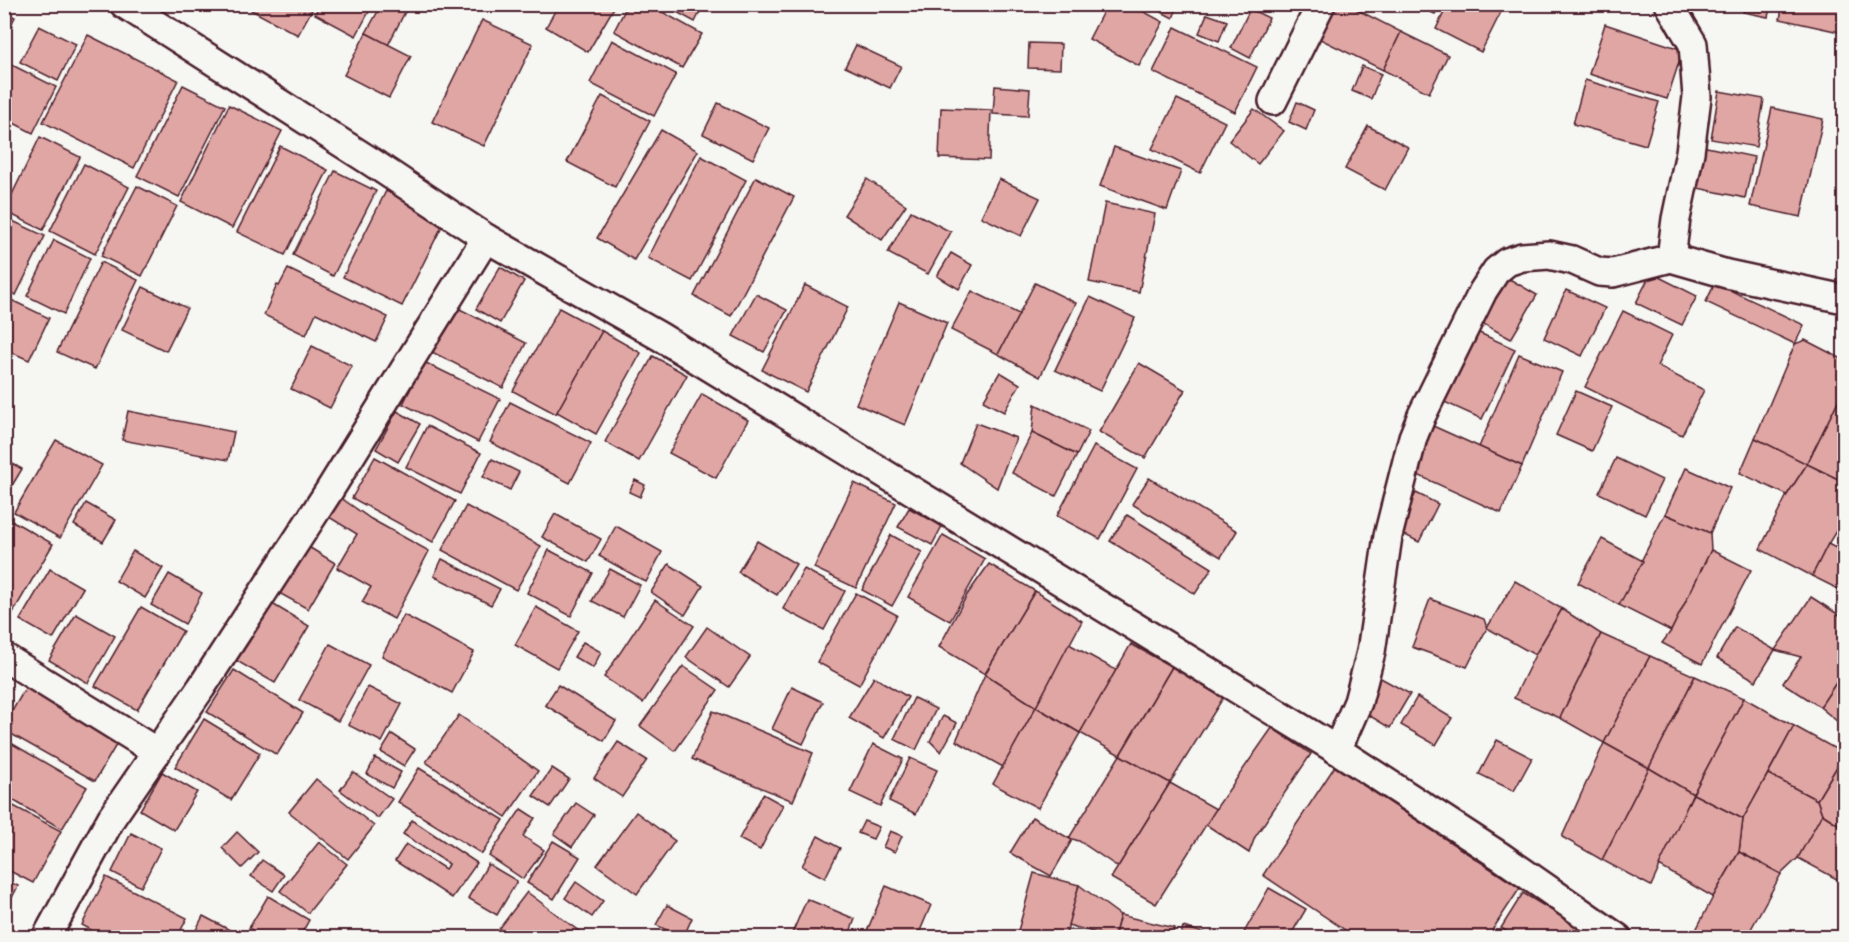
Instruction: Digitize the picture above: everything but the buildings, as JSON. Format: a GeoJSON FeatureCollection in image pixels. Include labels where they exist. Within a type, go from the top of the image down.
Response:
{"type":"FeatureCollection","features":[{"type":"Feature","properties":{"kind":"street"},"geometry":{"type":"LineString","coordinates":[[124,4],[486,238],[698,360],[1336,750],[1500,856],[1618,938]]}},
{"type":"Feature","properties":{"kind":"street"},"geometry":{"type":"LineString","coordinates":[[1273,101],[1321,4]]}},
{"type":"Feature","properties":{"kind":"street"},"geometry":{"type":"LineString","coordinates":[[1669,4],[1693,44],[1697,70],[1697,97],[1690,153],[1676,219],[1671,258]]}},
{"type":"Feature","properties":{"kind":"street"},"geometry":{"type":"LineString","coordinates":[[46,938],[112,817],[329,491],[486,238]]}},
{"type":"Feature","properties":{"kind":"street"},"geometry":{"type":"LineString","coordinates":[[1336,750],[1358,702],[1371,652],[1388,536],[1413,437],[1483,291],[1496,271],[1507,262],[1522,257],[1549,255],[1572,260],[1599,272],[1612,273],[1671,258],[1727,274],[1845,299]]}},
{"type":"Feature","properties":{"kind":"street"},"geometry":{"type":"LineString","coordinates":[[4,657],[157,752]]}}]}
